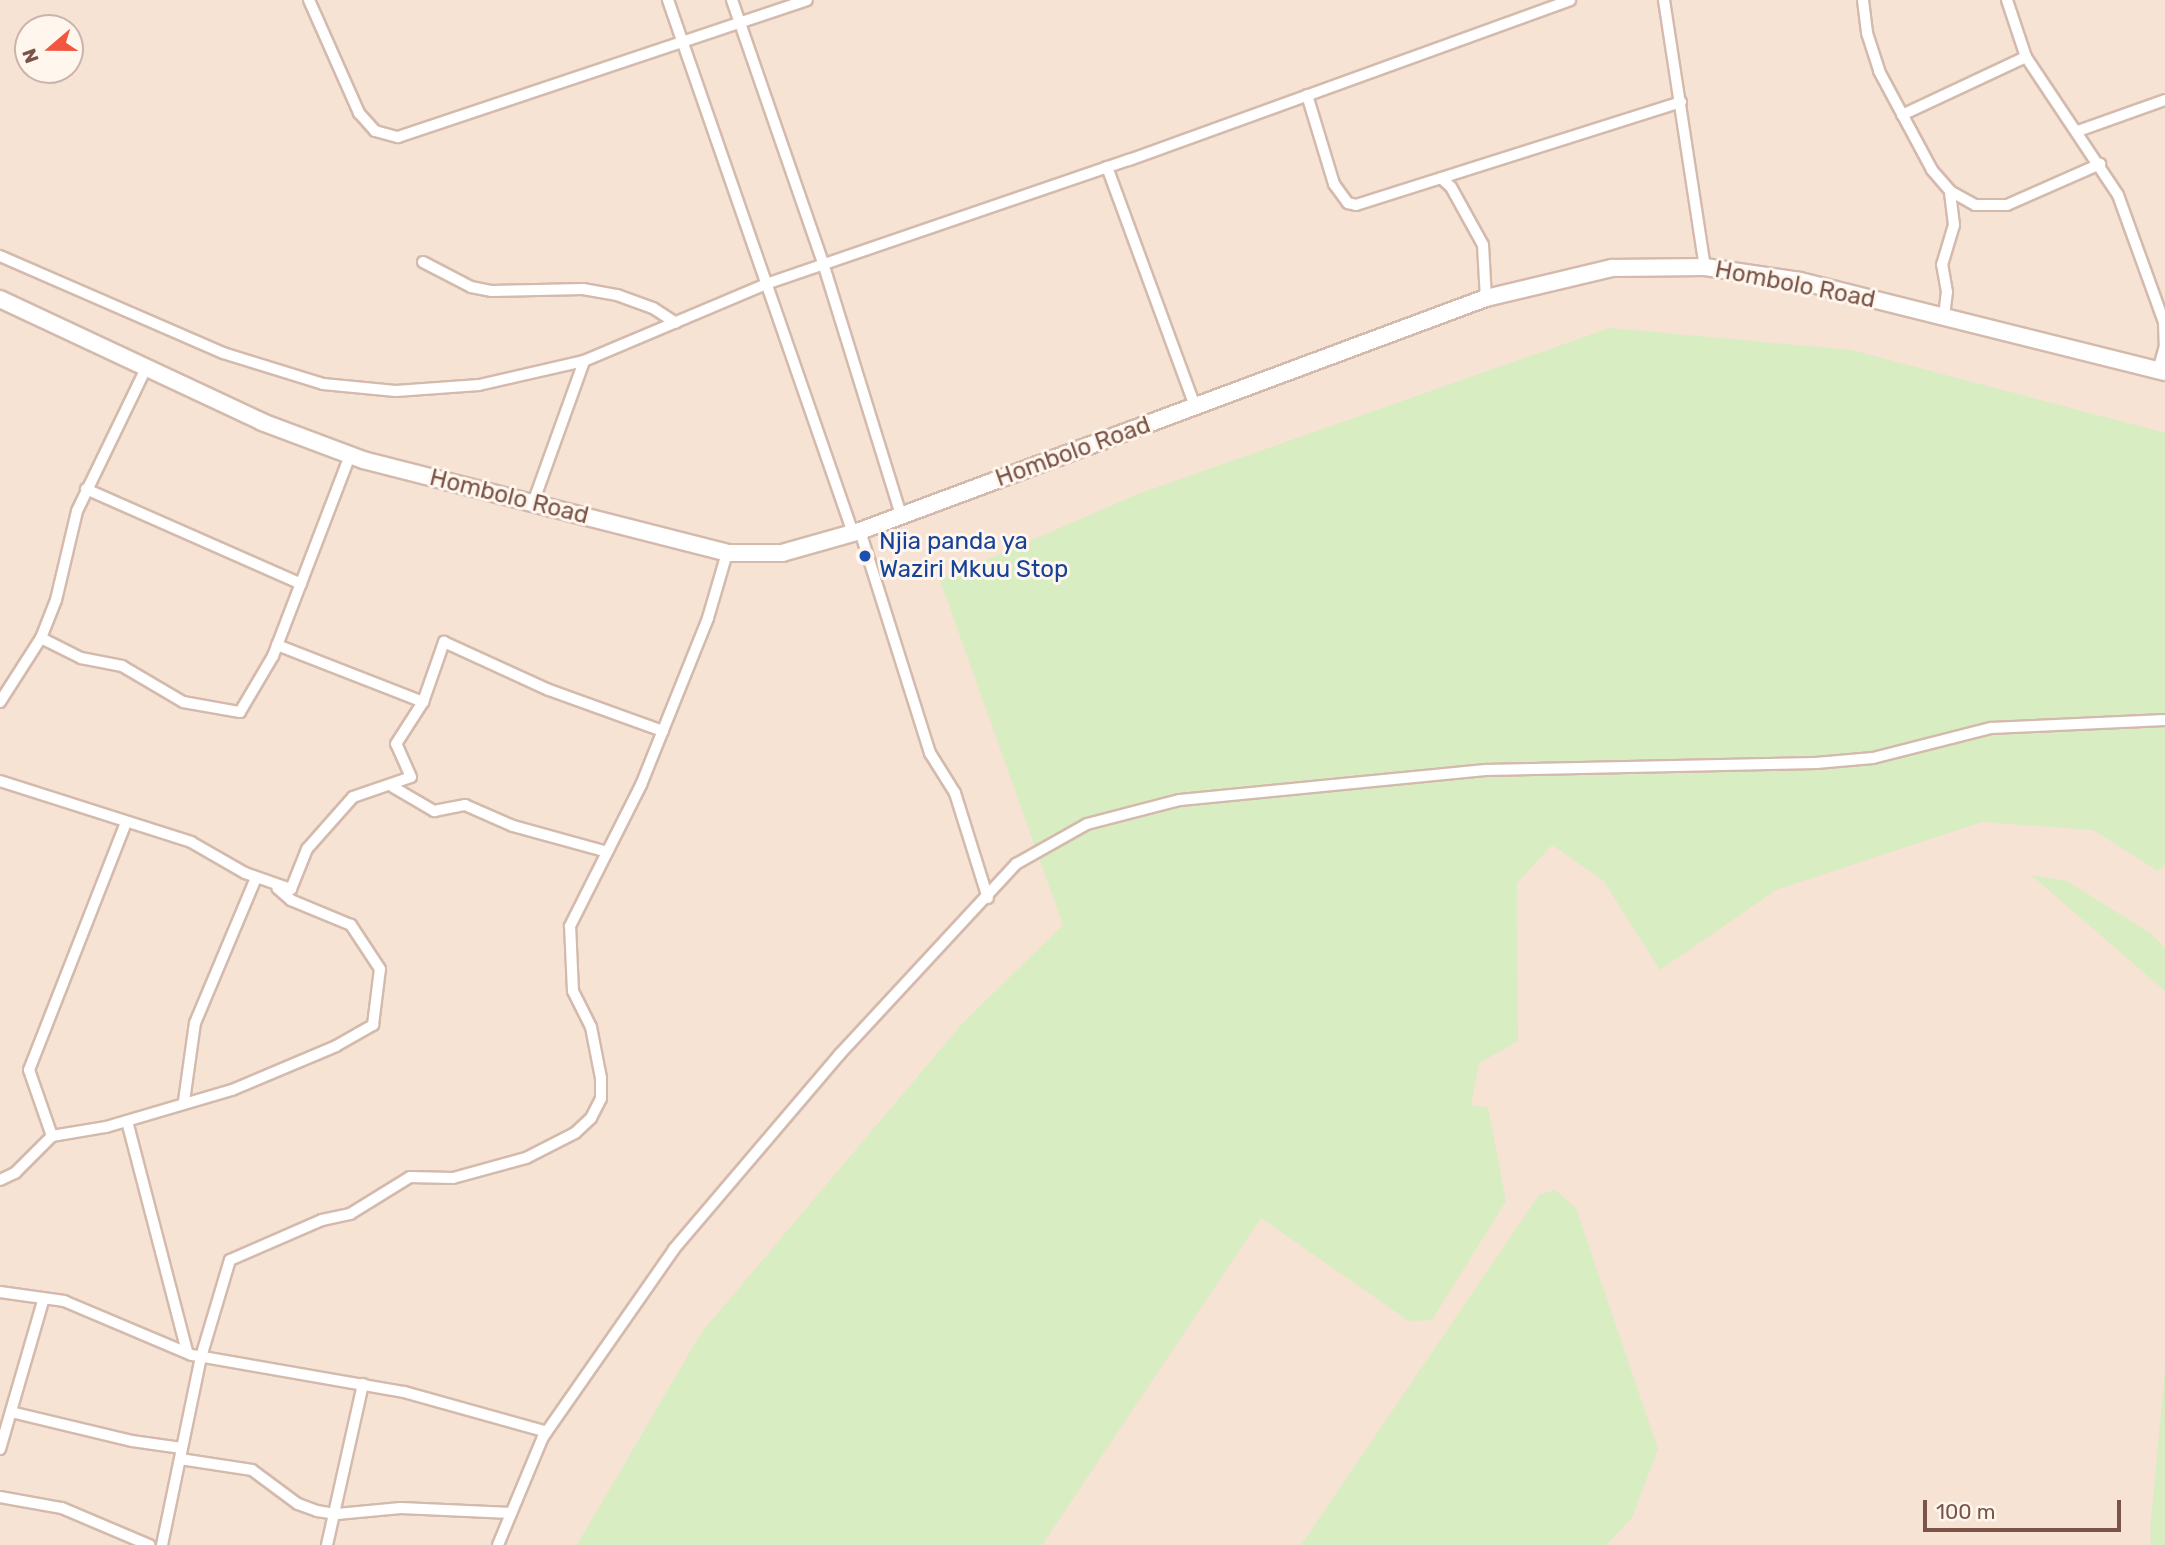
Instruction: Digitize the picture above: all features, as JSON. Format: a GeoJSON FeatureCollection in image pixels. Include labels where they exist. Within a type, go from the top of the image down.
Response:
{"type":"FeatureCollection","features":[{"type":"Feature","properties":{"kind":"street"},"geometry":{"type":"LineString","coordinates":[[309,0],[359,113],[375,131],[398,137],[807,0]]}},
{"type":"Feature","properties":{"kind":"street"},"geometry":{"type":"LineString","coordinates":[[668,0],[766,284],[856,532],[930,753],[955,793],[988,898]]}},
{"type":"Feature","properties":{"kind":"street"},"geometry":{"type":"LineString","coordinates":[[732,0],[823,263],[901,515]]}},
{"type":"Feature","properties":{"kind":"street"},"geometry":{"type":"LineString","coordinates":[[0,256],[223,353],[323,384],[361,390],[479,385],[584,361],[766,284],[823,263],[1107,167],[1570,0]]}},
{"type":"Feature","properties":{"kind":"street"},"geometry":{"type":"LineString","coordinates":[[1664,0],[1705,267]]}},
{"type":"Feature","properties":{"kind":"street"},"geometry":{"type":"LineString","coordinates":[[1863,0],[1872,54],[1932,170],[1950,191],[1976,205],[2007,205],[2100,164]]}},
{"type":"Feature","properties":{"kind":"street"},"geometry":{"type":"LineString","coordinates":[[2007,0],[2026,57],[2078,131],[2118,195],[2164,322],[2162,371]]}},
{"type":"Feature","properties":{"kind":"street"},"geometry":{"type":"LineString","coordinates":[[1902,115],[2026,57]]}},
{"type":"Feature","properties":{"kind":"street"},"geometry":{"type":"LineString","coordinates":[[1307,95],[1328,170],[1348,203],[1374,202],[1681,102]]}},
{"type":"Feature","properties":{"kind":"street"},"geometry":{"type":"LineString","coordinates":[[2078,131],[2165,100]]}},
{"type":"Feature","properties":{"kind":"street"},"geometry":{"type":"LineString","coordinates":[[1107,167],[1195,406]]}},
{"type":"Feature","properties":{"kind":"street"},"geometry":{"type":"LineString","coordinates":[[1441,178],[1451,187],[1483,244],[1486,298]]}},
{"type":"Feature","properties":{"kind":"street"},"geometry":{"type":"LineString","coordinates":[[1944,316],[1947,292],[1942,265],[1954,225],[1950,191]]}},
{"type":"Feature","properties":{"kind":"street"},"geometry":{"type":"LineString","coordinates":[[423,262],[471,287],[491,291],[583,289],[617,295],[653,308],[676,323]]}},
{"type":"Feature","properties":{"kind":"street","name":"Hombolo Road"},"geometry":{"type":"LineString","coordinates":[[0,299],[262,422],[350,456],[727,553],[782,553],[856,532],[1486,298],[1612,268],[1705,267],[1800,281],[2162,371]]}},
{"type":"Feature","properties":{"kind":"street"},"geometry":{"type":"LineString","coordinates":[[2154,297],[2165,289]]}},
{"type":"Feature","properties":{"kind":"street"},"geometry":{"type":"LineString","coordinates":[[533,502],[584,361]]}},
{"type":"Feature","properties":{"kind":"street"},"geometry":{"type":"LineString","coordinates":[[0,702],[41,638],[86,489],[146,368]]}},
{"type":"Feature","properties":{"kind":"street"},"geometry":{"type":"LineString","coordinates":[[41,638],[81,658],[122,666],[183,702],[240,712],[277,645],[350,456]]}},
{"type":"Feature","properties":{"kind":"street"},"geometry":{"type":"LineString","coordinates":[[86,489],[300,584]]}},
{"type":"Feature","properties":{"kind":"street"},"geometry":{"type":"LineString","coordinates":[[162,1545],[201,1357],[230,1260],[322,1220],[350,1214],[410,1177],[453,1178],[526,1158],[575,1133],[591,1118],[601,1098],[601,1078],[591,1027],[573,991],[568,947],[570,926],[604,851],[641,785],[708,618],[727,553]]}},
{"type":"Feature","properties":{"kind":"street"},"geometry":{"type":"LineString","coordinates":[[275,886],[294,886],[307,849],[353,797],[393,787],[411,777],[396,744],[423,702],[444,642],[549,690],[663,731]]}},
{"type":"Feature","properties":{"kind":"street"},"geometry":{"type":"LineString","coordinates":[[277,645],[423,702]]}},
{"type":"Feature","properties":{"kind":"street"},"geometry":{"type":"LineString","coordinates":[[498,1545],[547,1432],[674,1249],[840,1054],[988,898],[1016,864],[1087,824],[1180,800],[1486,770],[1690,768],[1873,758],[1991,728],[2165,720]]}},
{"type":"Feature","properties":{"kind":"street"},"geometry":{"type":"LineString","coordinates":[[0,781],[191,842],[275,886],[291,900],[351,925],[380,969],[373,1025],[336,1046],[232,1090],[184,1101],[127,1121],[52,1136],[15,1173],[0,1181]]}},
{"type":"Feature","properties":{"kind":"street"},"geometry":{"type":"LineString","coordinates":[[393,787],[434,811],[465,804],[524,830],[604,851]]}},
{"type":"Feature","properties":{"kind":"street"},"geometry":{"type":"LineString","coordinates":[[52,1136],[29,1070],[127,822]]}},
{"type":"Feature","properties":{"kind":"street"},"geometry":{"type":"LineString","coordinates":[[184,1101],[195,1023],[256,877]]}},
{"type":"Feature","properties":{"kind":"street"},"geometry":{"type":"LineString","coordinates":[[127,1121],[187,1352]]}},
{"type":"Feature","properties":{"kind":"street"},"geometry":{"type":"LineString","coordinates":[[0,1292],[44,1298],[98,1314],[201,1357],[363,1384],[547,1432]]}},
{"type":"Feature","properties":{"kind":"street"},"geometry":{"type":"LineString","coordinates":[[0,1449],[44,1298]]}},
{"type":"Feature","properties":{"kind":"street"},"geometry":{"type":"LineString","coordinates":[[327,1545],[337,1514],[363,1384]]}},
{"type":"Feature","properties":{"kind":"street"},"geometry":{"type":"LineString","coordinates":[[11,1412],[240,1466],[309,1509],[337,1514],[401,1508],[511,1513]]}},
{"type":"Feature","properties":{"kind":"street"},"geometry":{"type":"LineString","coordinates":[[0,1497],[75,1512],[149,1545]]}},
{"type":"Feature","properties":{"kind":"shaded area"},"geometry":{"type":"Polygon","coordinates":[[[0,0],[2165,0],[2165,1545],[0,1545],[0,0]]]}},
{"type":"Feature","properties":{"kind":"green space"},"geometry":{"type":"Polygon","coordinates":[[[1610,328],[1851,350],[2165,433],[2165,864],[2158,871],[2093,830],[1982,822],[1776,890],[1660,970],[1603,880],[1552,845],[1517,883],[1518,1041],[1479,1063],[1471,1105],[1488,1108],[1506,1201],[1432,1320],[1409,1321],[1261,1218],[1042,1545],[577,1545],[701,1333],[962,1024],[1063,925],[940,580],[1138,494],[1610,328]]]}},
{"type":"Feature","properties":{"kind":"green space"},"geometry":{"type":"Polygon","coordinates":[[[2031,875],[2067,881],[2153,935],[2165,949],[2165,991],[2031,875]]]}},
{"type":"Feature","properties":{"kind":"green space"},"geometry":{"type":"Polygon","coordinates":[[[1555,1190],[1576,1208],[1658,1449],[1632,1518],[1606,1545],[1301,1545],[1539,1195],[1555,1190]]]}},
{"type":"Feature","properties":{"kind":"green space"},"geometry":{"type":"Polygon","coordinates":[[[2165,1370],[2165,1545],[2151,1545],[2150,1530],[2165,1370]]]}},
{"type":"Feature","properties":{"kind":"place","name":"Njia panda ya Waziri Mkuu Stop"},"geometry":{"type":"Point","coordinates":[865,556]}}]}
